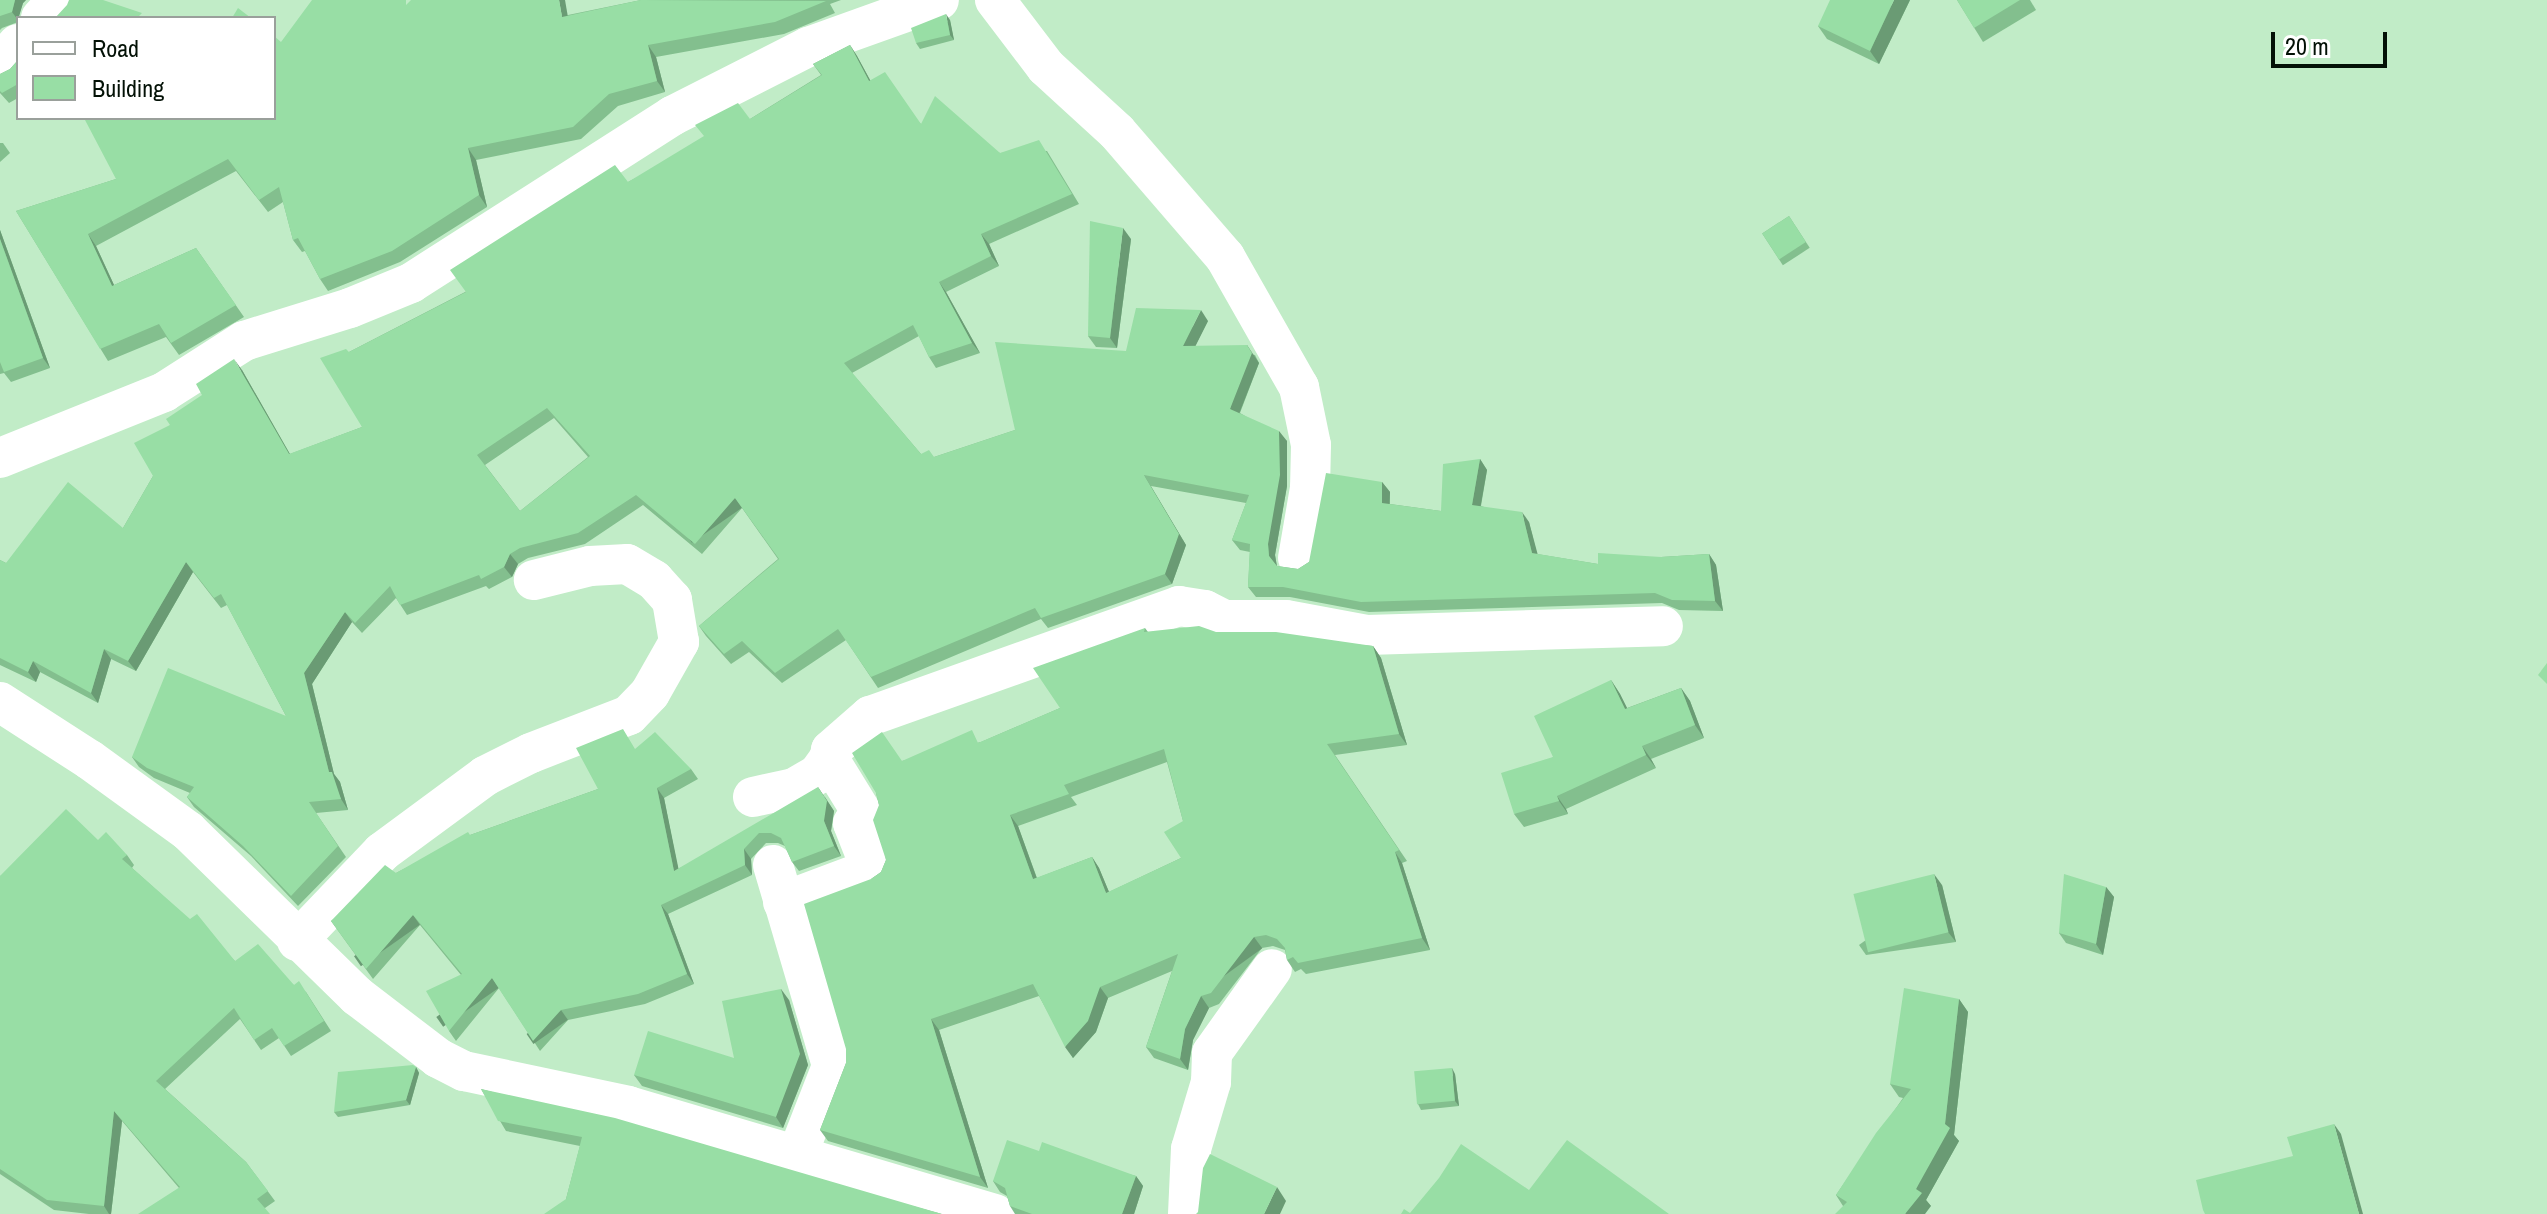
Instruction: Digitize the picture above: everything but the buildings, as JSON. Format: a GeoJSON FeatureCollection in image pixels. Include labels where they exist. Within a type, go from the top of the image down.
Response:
{"type":"FeatureCollection","features":[{"type":"Feature","properties":{"kind":"street"},"geometry":{"type":"LineString","coordinates":[[43,16],[57,0]]}},
{"type":"Feature","properties":{"kind":"street"},"geometry":{"type":"LineString","coordinates":[[0,458],[164,392],[244,341],[350,308],[411,283],[672,116],[808,47],[939,0]]}},
{"type":"Feature","properties":{"kind":"street"},"geometry":{"type":"LineString","coordinates":[[995,0],[1046,67],[1117,132],[1225,257],[1299,387],[1311,445],[1310,488],[1298,558]]}},
{"type":"Feature","properties":{"kind":"street"},"geometry":{"type":"LineString","coordinates":[[0,63],[16,46]]}},
{"type":"Feature","properties":{"kind":"street"},"geometry":{"type":"LineString","coordinates":[[297,941],[382,852],[485,776],[531,753],[629,715],[650,693],[679,642],[672,600],[654,580],[627,564],[590,566],[534,580]]}},
{"type":"Feature","properties":{"kind":"street"},"geometry":{"type":"LineString","coordinates":[[753,797],[794,788],[818,774],[838,742],[870,716],[1179,606],[1205,610],[1225,620],[1286,620],[1367,635],[1663,626]]}},
{"type":"Feature","properties":{"kind":"street"},"geometry":{"type":"LineString","coordinates":[[0,702],[90,760],[188,831],[297,941],[357,996],[413,1043],[464,1071],[805,1139],[995,1214]]}},
{"type":"Feature","properties":{"kind":"street"},"geometry":{"type":"LineString","coordinates":[[805,1139],[832,1066],[778,884],[871,869],[853,823],[864,816],[829,759]]}},
{"type":"Feature","properties":{"kind":"street"},"geometry":{"type":"LineString","coordinates":[[1188,1202],[1191,1149],[1211,1082],[1212,1053],[1272,969]]}}]}
